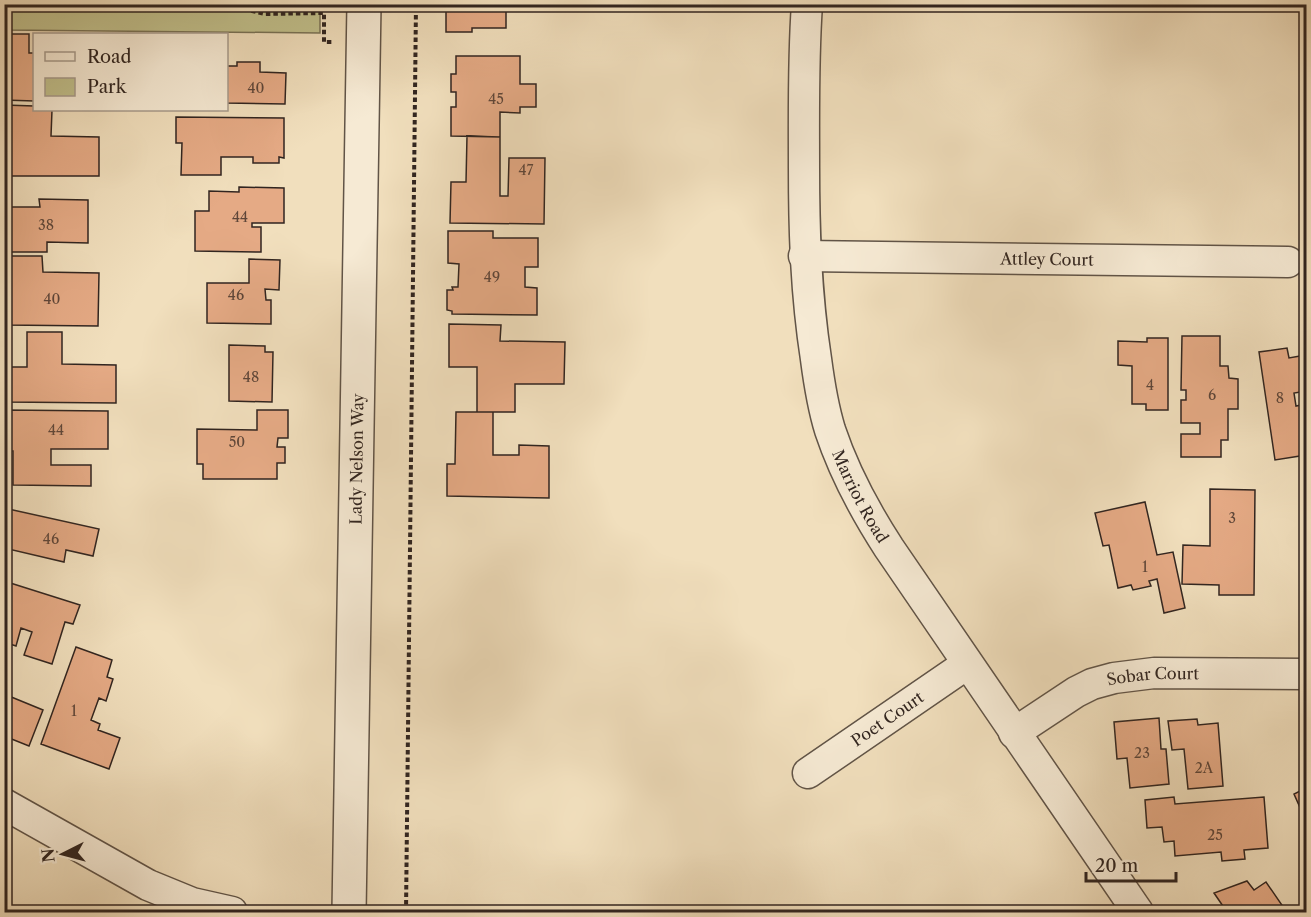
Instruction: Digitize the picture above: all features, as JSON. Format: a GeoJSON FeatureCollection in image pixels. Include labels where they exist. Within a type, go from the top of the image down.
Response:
{"type":"FeatureCollection","features":[{"type":"Feature","properties":{"kind":"street","name":"Lady Nelson Way"},"geometry":{"type":"LineString","coordinates":[[349,912],[364,4]]}},
{"type":"Feature","properties":{"kind":"street","name":"Marriot Road"},"geometry":{"type":"LineString","coordinates":[[807,4],[804,80],[804,256],[811,331],[830,429],[848,475],[871,520],[1138,912]]}},
{"type":"Feature","properties":{"kind":"street","name":"Attley Court"},"geometry":{"type":"LineString","coordinates":[[804,256],[1288,262]]}},
{"type":"Feature","properties":{"kind":"street","name":"Poet Court"},"geometry":{"type":"LineString","coordinates":[[808,773],[967,664]]}},
{"type":"Feature","properties":{"kind":"street","name":"Sobar Court"},"geometry":{"type":"LineString","coordinates":[[1014,733],[1076,692],[1092,684],[1114,678],[1154,673],[1306,674]]}},
{"type":"Feature","properties":{"kind":"street"},"geometry":{"type":"LineString","coordinates":[[4,804],[148,885],[192,903],[232,912]]}},
{"type":"Feature","properties":{"kind":"path"},"geometry":{"type":"LineString","coordinates":[[4,7],[13,4]]}},
{"type":"Feature","properties":{"kind":"path"},"geometry":{"type":"LineString","coordinates":[[222,4],[266,14],[324,14],[324,42],[363,43]]}},
{"type":"Feature","properties":{"kind":"path"},"geometry":{"type":"LineString","coordinates":[[406,912],[416,4]]}},
{"type":"Feature","properties":{"kind":"green space"},"geometry":{"type":"Polygon","coordinates":[[[5,4],[320,5],[320,33],[5,30],[5,4]]]}},
{"type":"Feature","properties":{"kind":"building"},"geometry":{"type":"Polygon","coordinates":[[[446,4],[506,4],[506,28],[472,28],[472,32],[446,32],[446,4]]]}},
{"type":"Feature","properties":{"kind":"building"},"geometry":{"type":"Polygon","coordinates":[[[4,34],[29,34],[29,53],[33,53],[33,101],[4,100],[4,34]]]}},
{"type":"Feature","properties":{"kind":"building"},"geometry":{"type":"Polygon","coordinates":[[[456,56],[520,56],[520,84],[536,84],[536,107],[520,107],[520,113],[500,112],[500,137],[451,136],[451,107],[456,107],[456,92],[451,92],[451,74],[456,74],[456,56]]]}},
{"type":"Feature","properties":{"kind":"building"},"geometry":{"type":"Polygon","coordinates":[[[237,62],[260,62],[260,72],[286,73],[285,104],[228,103],[228,66],[237,66],[237,62]]]}},
{"type":"Feature","properties":{"kind":"building"},"geometry":{"type":"Polygon","coordinates":[[[4,105],[33,106],[33,111],[52,111],[51,136],[99,137],[99,176],[4,176],[4,147],[10,147],[10,134],[4,134],[4,105]]]}},
{"type":"Feature","properties":{"kind":"building"},"geometry":{"type":"Polygon","coordinates":[[[176,117],[284,118],[284,158],[279,157],[279,163],[253,163],[253,157],[221,157],[221,175],[181,175],[182,143],[176,143],[176,117]]]}},
{"type":"Feature","properties":{"kind":"building"},"geometry":{"type":"Polygon","coordinates":[[[467,136],[500,137],[500,196],[508,196],[509,158],[545,158],[544,224],[450,223],[451,182],[466,182],[467,136]]]}},
{"type":"Feature","properties":{"kind":"building"},"geometry":{"type":"Polygon","coordinates":[[[239,187],[284,188],[284,223],[252,223],[252,227],[261,227],[261,252],[195,251],[195,211],[209,211],[209,191],[239,192],[239,187]]]}},
{"type":"Feature","properties":{"kind":"building"},"geometry":{"type":"Polygon","coordinates":[[[39,199],[88,200],[88,243],[47,242],[47,252],[4,252],[4,207],[40,207],[39,199]]]}},
{"type":"Feature","properties":{"kind":"building"},"geometry":{"type":"Polygon","coordinates":[[[448,231],[493,231],[493,238],[538,238],[538,267],[525,267],[525,287],[537,288],[537,315],[452,314],[452,311],[447,310],[447,290],[458,287],[459,264],[448,263],[448,231]]]}},
{"type":"Feature","properties":{"kind":"building"},"geometry":{"type":"Polygon","coordinates":[[[4,256],[42,256],[43,272],[99,273],[98,326],[4,325],[4,256]]]}},
{"type":"Feature","properties":{"kind":"building"},"geometry":{"type":"Polygon","coordinates":[[[249,259],[280,260],[279,290],[265,289],[266,300],[271,300],[271,324],[207,323],[207,283],[249,283],[249,259]]]}},
{"type":"Feature","properties":{"kind":"building"},"geometry":{"type":"Polygon","coordinates":[[[449,324],[501,325],[500,341],[565,342],[564,384],[515,384],[515,412],[477,412],[477,367],[449,367],[449,324]]]}},
{"type":"Feature","properties":{"kind":"building"},"geometry":{"type":"Polygon","coordinates":[[[27,332],[62,332],[62,364],[116,365],[116,403],[4,402],[4,367],[27,367],[27,332]]]}},
{"type":"Feature","properties":{"kind":"building"},"geometry":{"type":"Polygon","coordinates":[[[1182,336],[1220,336],[1220,366],[1228,366],[1229,378],[1238,379],[1238,409],[1228,409],[1228,440],[1221,440],[1221,457],[1181,457],[1181,434],[1200,434],[1200,423],[1181,423],[1181,400],[1186,400],[1186,390],[1181,390],[1182,336]]]}},
{"type":"Feature","properties":{"kind":"building"},"geometry":{"type":"Polygon","coordinates":[[[1147,338],[1168,338],[1168,410],[1146,410],[1146,404],[1132,404],[1132,366],[1118,365],[1118,341],[1147,342],[1147,338]]]}},
{"type":"Feature","properties":{"kind":"building"},"geometry":{"type":"Polygon","coordinates":[[[229,345],[265,346],[265,352],[273,352],[272,402],[229,401],[229,345]]]}},
{"type":"Feature","properties":{"kind":"building"},"geometry":{"type":"Polygon","coordinates":[[[1287,348],[1289,358],[1306,355],[1306,391],[1294,393],[1296,406],[1306,404],[1306,455],[1275,460],[1259,352],[1287,348]]]}},
{"type":"Feature","properties":{"kind":"building"},"geometry":{"type":"Polygon","coordinates":[[[4,410],[108,411],[108,449],[51,449],[51,465],[91,465],[91,486],[13,485],[13,451],[4,451],[4,410]]]}},
{"type":"Feature","properties":{"kind":"building"},"geometry":{"type":"Polygon","coordinates":[[[257,410],[288,410],[288,438],[278,438],[277,447],[285,447],[285,463],[277,463],[277,479],[203,479],[203,464],[197,464],[197,429],[257,430],[257,410]]]}},
{"type":"Feature","properties":{"kind":"building"},"geometry":{"type":"Polygon","coordinates":[[[456,412],[493,412],[493,455],[519,455],[519,445],[549,446],[549,498],[447,496],[447,464],[455,464],[456,412]]]}},
{"type":"Feature","properties":{"kind":"building"},"geometry":{"type":"Polygon","coordinates":[[[1210,489],[1255,490],[1254,595],[1219,595],[1219,585],[1182,584],[1183,545],[1210,546],[1210,489]]]}},
{"type":"Feature","properties":{"kind":"building"},"geometry":{"type":"Polygon","coordinates":[[[1145,502],[1157,555],[1173,552],[1185,608],[1164,613],[1157,579],[1149,581],[1151,586],[1133,590],[1131,585],[1118,588],[1109,545],[1103,546],[1095,513],[1145,502]]]}},
{"type":"Feature","properties":{"kind":"building"},"geometry":{"type":"Polygon","coordinates":[[[4,508],[99,529],[93,556],[66,550],[64,562],[4,548],[4,508]]]}},
{"type":"Feature","properties":{"kind":"building"},"geometry":{"type":"Polygon","coordinates":[[[4,581],[80,605],[73,624],[65,622],[52,664],[24,655],[32,632],[21,628],[16,646],[4,642],[4,581]]]}},
{"type":"Feature","properties":{"kind":"building"},"geometry":{"type":"Polygon","coordinates":[[[76,647],[112,660],[107,677],[113,679],[106,701],[99,698],[91,720],[100,724],[98,730],[120,738],[109,769],[41,744],[76,647]]]}},
{"type":"Feature","properties":{"kind":"building"},"geometry":{"type":"Polygon","coordinates":[[[4,694],[43,710],[29,746],[4,736],[4,694]]]}},
{"type":"Feature","properties":{"kind":"building"},"geometry":{"type":"Polygon","coordinates":[[[1159,718],[1161,749],[1166,749],[1169,784],[1130,788],[1127,758],[1117,759],[1114,722],[1159,718]]]}},
{"type":"Feature","properties":{"kind":"building"},"geometry":{"type":"Polygon","coordinates":[[[1197,719],[1198,725],[1218,723],[1223,786],[1188,789],[1184,749],[1172,750],[1168,721],[1197,719]]]}},
{"type":"Feature","properties":{"kind":"building"},"geometry":{"type":"Polygon","coordinates":[[[1306,788],[1306,821],[1294,794],[1306,788]]]}},
{"type":"Feature","properties":{"kind":"building"},"geometry":{"type":"Polygon","coordinates":[[[1174,797],[1175,804],[1264,797],[1268,848],[1244,850],[1245,859],[1222,861],[1221,852],[1175,856],[1174,841],[1164,842],[1162,827],[1147,828],[1145,800],[1174,797]]]}},
{"type":"Feature","properties":{"kind":"building"},"geometry":{"type":"Polygon","coordinates":[[[1247,881],[1254,890],[1266,882],[1286,911],[1227,912],[1214,893],[1247,881]]]}}]}
